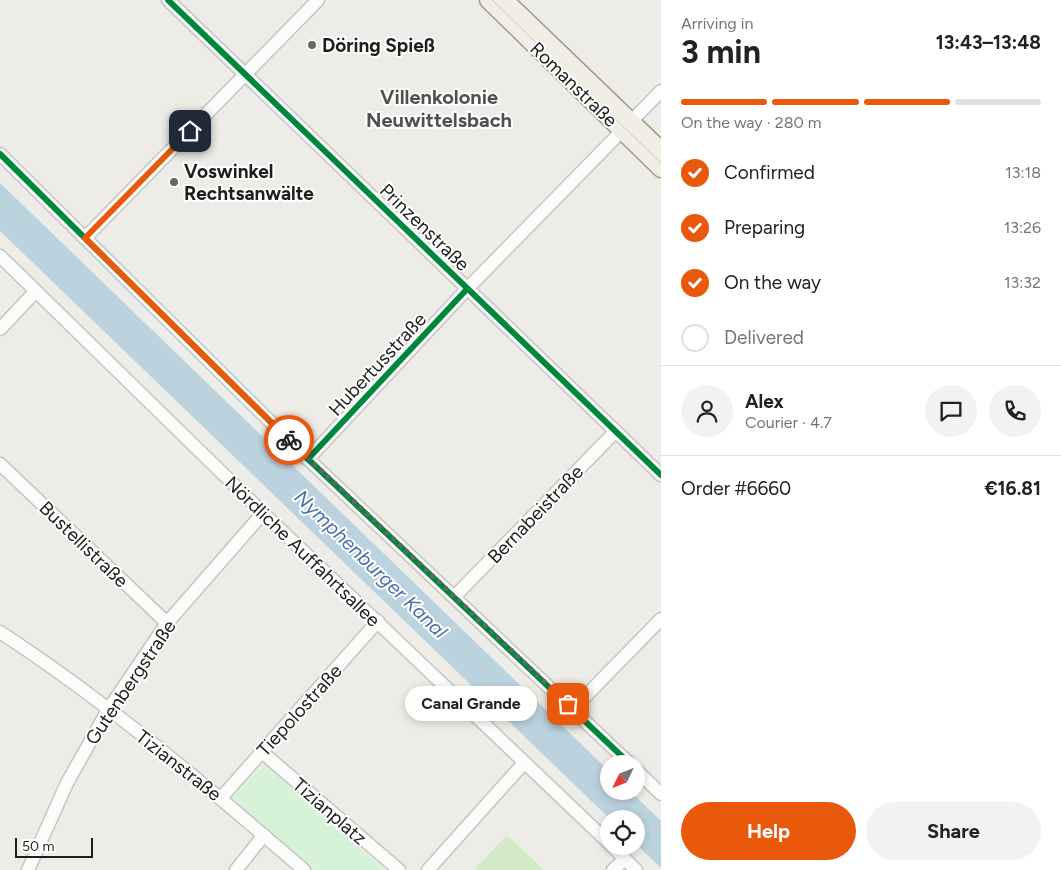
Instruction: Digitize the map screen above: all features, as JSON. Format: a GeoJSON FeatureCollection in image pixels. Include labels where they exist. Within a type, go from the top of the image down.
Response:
{"type":"FeatureCollection","features":[{"type":"Feature","properties":{"kind":"main road","name":"Romanstraße"},"geometry":{"type":"LineString","coordinates":[[488,0],[627,126],[661,150]]}},
{"type":"Feature","properties":{"kind":"main road","name":"Romanstraße"},"geometry":{"type":"LineString","coordinates":[[505,0],[627,126],[661,169]]}},
{"type":"Feature","properties":{"kind":"street","name":"Prinzenstraße"},"geometry":{"type":"LineString","coordinates":[[168,0],[661,475]]}},
{"type":"Feature","properties":{"kind":"street"},"geometry":{"type":"LineString","coordinates":[[85,238],[318,0]]}},
{"type":"Feature","properties":{"kind":"street","name":"Hubertusstraße"},"geometry":{"type":"LineString","coordinates":[[308,459],[467,289],[661,91]]}},
{"type":"Feature","properties":{"kind":"street"},"geometry":{"type":"LineString","coordinates":[[0,154],[308,459],[621,755]]}},
{"type":"Feature","properties":{"kind":"street","name":"Nördliche Auffahrtsallee"},"geometry":{"type":"LineString","coordinates":[[0,256],[263,513],[600,835]]}},
{"type":"Feature","properties":{"kind":"street"},"geometry":{"type":"LineString","coordinates":[[0,329],[36,291]]}},
{"type":"Feature","properties":{"kind":"street","name":"Bernabeistraße"},"geometry":{"type":"LineString","coordinates":[[454,596],[616,431]]}},
{"type":"Feature","properties":{"kind":"street","name":"Bustellistraße"},"geometry":{"type":"LineString","coordinates":[[0,464],[167,623]]}},
{"type":"Feature","properties":{"kind":"street","name":"Gutenbergstraße"},"geometry":{"type":"LineString","coordinates":[[28,870],[67,783],[108,710],[167,623],[263,513]]}},
{"type":"Feature","properties":{"kind":"street"},"geometry":{"type":"LineString","coordinates":[[573,709],[661,619]]}},
{"type":"Feature","properties":{"kind":"street","name":"Tiepolostraße"},"geometry":{"type":"LineString","coordinates":[[221,798],[378,621]]}},
{"type":"Feature","properties":{"kind":"street","name":"Tizianstraße"},"geometry":{"type":"LineString","coordinates":[[2,638],[97,700],[221,798],[304,870]]}},
{"type":"Feature","properties":{"kind":"street","name":"Tizianplatz"},"geometry":{"type":"LineString","coordinates":[[262,752],[398,870]]}},
{"type":"Feature","properties":{"kind":"street"},"geometry":{"type":"LineString","coordinates":[[428,870],[524,763]]}},
{"type":"Feature","properties":{"kind":"street"},"geometry":{"type":"LineString","coordinates":[[645,779],[661,794]]}},
{"type":"Feature","properties":{"kind":"street"},"geometry":{"type":"LineString","coordinates":[[236,870],[264,835]]}},
{"type":"Feature","properties":{"kind":"street"},"geometry":{"type":"LineString","coordinates":[[621,855],[636,870]]}},
{"type":"Feature","properties":{"kind":"street"},"geometry":{"type":"LineString","coordinates":[[613,870],[625,859]]}},
{"type":"Feature","properties":{"kind":"green space"},"geometry":{"type":"Polygon","coordinates":[[[266,763],[384,870],[314,870],[232,799],[266,763]]]}},
{"type":"Feature","properties":{"kind":"green space"},"geometry":{"type":"Polygon","coordinates":[[[507,835],[544,870],[474,870],[507,835]]]}},
{"type":"Feature","properties":{"kind":"water","name":"Nymphenburger Kanal"},"geometry":{"type":"Polygon","coordinates":[[[0,183],[600,762],[600,800],[639,800],[661,821],[661,868],[645,853],[645,810],[601,810],[0,231],[0,183]]]}},
{"type":"Feature","properties":{"kind":"tram line"},"geometry":{"type":"LineString","coordinates":[[492,0],[661,163]]}},
{"type":"Feature","properties":{"kind":"cycle path"},"geometry":{"type":"LineString","coordinates":[[168,0],[661,475]]}},
{"type":"Feature","properties":{"kind":"cycle path"},"geometry":{"type":"LineString","coordinates":[[0,154],[309,460],[620,755]]}},
{"type":"Feature","properties":{"kind":"cycle path"},"geometry":{"type":"LineString","coordinates":[[308,459],[467,289]]}},
{"type":"Feature","properties":{"kind":"way so far"},"geometry":{"type":"LineString","coordinates":[[289,440],[568,704]]}},
{"type":"Feature","properties":{"kind":"place","name":"Döring Spieß"},"geometry":{"type":"Point","coordinates":[312,45]}},
{"type":"Feature","properties":{"kind":"place","name":"Voswinkel Rechtsanwälte"},"geometry":{"type":"Point","coordinates":[174,182]}},
{"type":"Feature","properties":{"kind":"place","name":"Canal Grande"},"geometry":{"type":"Point","coordinates":[568,704]}},
{"type":"Feature","properties":{"kind":"district","name":"Villenkolonie Neuwittelsbach"},"geometry":{"type":"Point","coordinates":[439,108]}},
{"type":"Feature","properties":{"kind":"route"},"geometry":{"type":"LineString","coordinates":[[190,131],[85,238],[289,440]]}}]}
